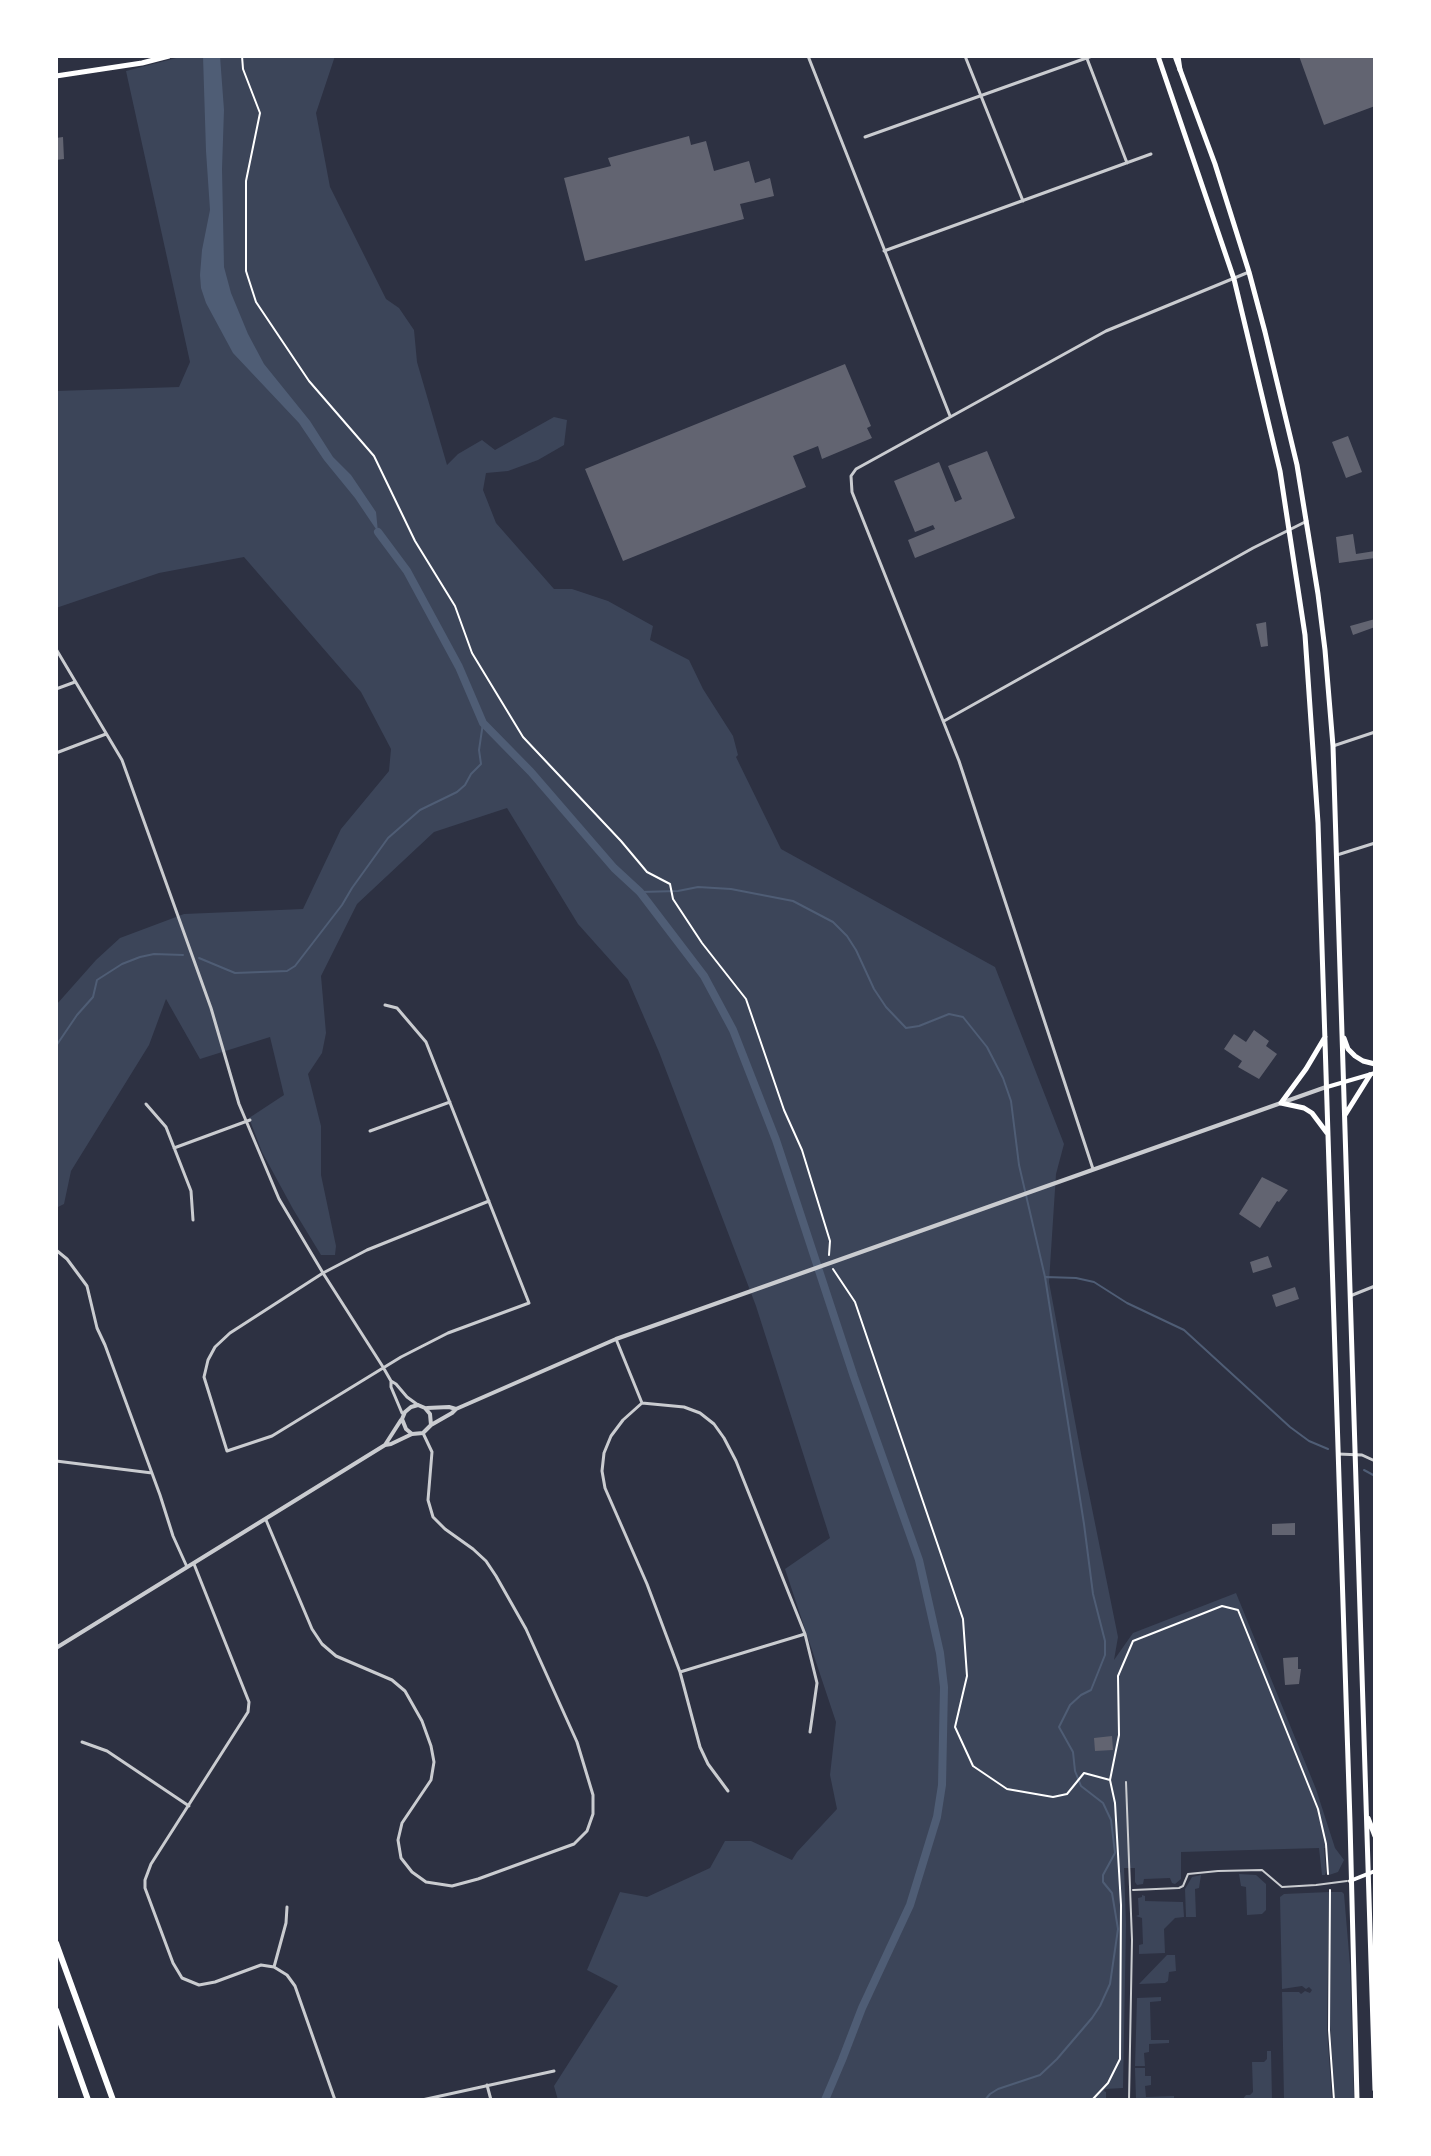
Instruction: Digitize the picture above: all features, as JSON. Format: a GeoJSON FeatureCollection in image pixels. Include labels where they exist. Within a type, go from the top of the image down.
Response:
{"type":"FeatureCollection","features":[{"type":"Feature","properties":{"kind":"highway"},"geometry":{"type":"LineString","coordinates":[[56,1943],[113,2100]]}},
{"type":"Feature","properties":{"kind":"highway"},"geometry":{"type":"LineString","coordinates":[[56,2010],[88,2100]]}},
{"type":"Feature","properties":{"kind":"main road"},"geometry":{"type":"LineString","coordinates":[[56,76],[169,56]]}},
{"type":"Feature","properties":{"kind":"main road"},"geometry":{"type":"LineString","coordinates":[[1158,56],[1234,279],[1280,471],[1305,635],[1318,823],[1326,1036],[1357,2100]]}},
{"type":"Feature","properties":{"kind":"main road"},"geometry":{"type":"LineString","coordinates":[[1177,56],[1249,272],[1297,465],[1325,650],[1337,855],[1367,1814],[1372,1871],[1369,1903],[1375,2090]]}},
{"type":"Feature","properties":{"kind":"main road"},"geometry":{"type":"LineString","coordinates":[[1342,1035],[1355,1056],[1375,1064]]}},
{"type":"Feature","properties":{"kind":"main road"},"geometry":{"type":"LineString","coordinates":[[1326,1036],[1281,1103],[1312,1113],[1329,1135]]}},
{"type":"Feature","properties":{"kind":"main road"},"geometry":{"type":"LineString","coordinates":[[1327,1087],[1372,1074]]}},
{"type":"Feature","properties":{"kind":"main road"},"geometry":{"type":"LineString","coordinates":[[1344,1116],[1372,1074]]}},
{"type":"Feature","properties":{"kind":"main road"},"geometry":{"type":"LineString","coordinates":[[1367,1814],[1375,1836]]}},
{"type":"Feature","properties":{"kind":"main road"},"geometry":{"type":"LineString","coordinates":[[1350,1881],[1372,1871]]}},
{"type":"Feature","properties":{"kind":"main road"},"geometry":{"type":"LineString","coordinates":[[1369,1903],[1375,1895]]}},
{"type":"Feature","properties":{"kind":"street"},"geometry":{"type":"LineString","coordinates":[[808,56],[950,416]]}},
{"type":"Feature","properties":{"kind":"street"},"geometry":{"type":"LineString","coordinates":[[965,56],[1023,201]]}},
{"type":"Feature","properties":{"kind":"street"},"geometry":{"type":"LineString","coordinates":[[865,137],[1092,56]]}},
{"type":"Feature","properties":{"kind":"street"},"geometry":{"type":"LineString","coordinates":[[1086,57],[1127,163]]}},
{"type":"Feature","properties":{"kind":"street"},"geometry":{"type":"LineString","coordinates":[[884,251],[1151,154]]}},
{"type":"Feature","properties":{"kind":"street"},"geometry":{"type":"LineString","coordinates":[[1093,1169],[944,721],[852,492],[851,476],[856,469],[1106,331],[1249,272]]}},
{"type":"Feature","properties":{"kind":"street"},"geometry":{"type":"LineString","coordinates":[[944,721],[1253,548],[1307,521]]}},
{"type":"Feature","properties":{"kind":"street"},"geometry":{"type":"LineString","coordinates":[[56,649],[122,760],[211,1008],[239,1104],[279,1199],[391,1381],[430,1414],[431,1425]]}},
{"type":"Feature","properties":{"kind":"street"},"geometry":{"type":"LineString","coordinates":[[56,689],[75,682]]}},
{"type":"Feature","properties":{"kind":"street"},"geometry":{"type":"LineString","coordinates":[[1333,746],[1375,732]]}},
{"type":"Feature","properties":{"kind":"street"},"geometry":{"type":"LineString","coordinates":[[56,753],[106,734]]}},
{"type":"Feature","properties":{"kind":"street"},"geometry":{"type":"LineString","coordinates":[[1337,855],[1375,843]]}},
{"type":"Feature","properties":{"kind":"street"},"geometry":{"type":"LineString","coordinates":[[385,1005],[397,1008],[426,1042],[450,1102],[489,1201],[529,1303],[448,1333],[383,1367],[272,1436],[227,1451],[204,1377],[215,1347],[230,1333],[323,1273],[367,1250],[489,1201]]}},
{"type":"Feature","properties":{"kind":"street"},"geometry":{"type":"LineString","coordinates":[[56,1648],[385,1445],[423,1433],[456,1409],[616,1339],[1327,1087]]}},
{"type":"Feature","properties":{"kind":"street"},"geometry":{"type":"LineString","coordinates":[[370,1131],[450,1102]]}},
{"type":"Feature","properties":{"kind":"street"},"geometry":{"type":"LineString","coordinates":[[146,1104],[166,1127],[191,1191],[193,1220]]}},
{"type":"Feature","properties":{"kind":"street"},"geometry":{"type":"LineString","coordinates":[[173,1148],[248,1121]]}},
{"type":"Feature","properties":{"kind":"street"},"geometry":{"type":"LineString","coordinates":[[56,1250],[67,1259],[87,1286],[97,1328],[187,1567]]}},
{"type":"Feature","properties":{"kind":"street"},"geometry":{"type":"LineString","coordinates":[[1350,1296],[1375,1286]]}},
{"type":"Feature","properties":{"kind":"street"},"geometry":{"type":"LineString","coordinates":[[616,1339],[642,1403]]}},
{"type":"Feature","properties":{"kind":"street"},"geometry":{"type":"LineString","coordinates":[[391,1381],[406,1429],[412,1434]]}},
{"type":"Feature","properties":{"kind":"street"},"geometry":{"type":"LineString","coordinates":[[728,1791],[700,1747],[680,1672],[647,1584],[605,1488],[602,1471],[604,1453],[611,1436],[642,1403],[684,1407],[700,1413],[714,1424],[736,1461],[805,1634],[817,1683],[810,1732]]}},
{"type":"Feature","properties":{"kind":"street"},"geometry":{"type":"LineString","coordinates":[[385,1445],[411,1407],[418,1405]]}},
{"type":"Feature","properties":{"kind":"street"},"geometry":{"type":"LineString","coordinates":[[424,1408],[456,1409]]}},
{"type":"Feature","properties":{"kind":"street"},"geometry":{"type":"LineString","coordinates":[[265,1518],[312,1629],[322,1644],[336,1656],[392,1680],[405,1691],[422,1721],[434,1762],[431,1780],[402,1823],[398,1840],[401,1858],[412,1872],[426,1882],[452,1886],[574,1844],[587,1831],[593,1814],[593,1795],[577,1742],[526,1629],[496,1576],[486,1561],[433,1517],[428,1500],[432,1452],[423,1433]]}},
{"type":"Feature","properties":{"kind":"street"},"geometry":{"type":"LineString","coordinates":[[1338,1454],[1362,1455],[1375,1461]]}},
{"type":"Feature","properties":{"kind":"street"},"geometry":{"type":"LineString","coordinates":[[56,1461],[152,1473]]}},
{"type":"Feature","properties":{"kind":"street"},"geometry":{"type":"LineString","coordinates":[[194,1564],[249,1702],[248,1712],[151,1864],[145,1880],[150,1904],[182,1978],[199,1985],[261,1965],[274,1967],[287,1975],[295,1986],[335,2100]]}},
{"type":"Feature","properties":{"kind":"street"},"geometry":{"type":"LineString","coordinates":[[680,1672],[805,1634]]}},
{"type":"Feature","properties":{"kind":"street"},"geometry":{"type":"LineString","coordinates":[[82,1742],[107,1751],[189,1806]]}},
{"type":"Feature","properties":{"kind":"street"},"geometry":{"type":"LineString","coordinates":[[274,1967],[286,1923],[287,1907]]}},
{"type":"Feature","properties":{"kind":"street"},"geometry":{"type":"LineString","coordinates":[[422,2100],[554,2071]]}},
{"type":"Feature","properties":{"kind":"street"},"geometry":{"type":"LineString","coordinates":[[487,2085],[491,2100]]}},
{"type":"Feature","properties":{"kind":"lane"},"geometry":{"type":"LineString","coordinates":[[1126,1782],[1131,1890],[1129,2100]]}},
{"type":"Feature","properties":{"kind":"lane"},"geometry":{"type":"LineString","coordinates":[[1131,1890],[1179,1888],[1188,1874],[1218,1871],[1262,1870],[1282,1887],[1350,1881]]}},
{"type":"Feature","properties":{"kind":"path"},"geometry":{"type":"LineString","coordinates":[[242,56],[243,69],[260,113],[246,181],[246,271],[256,302],[309,381],[374,456],[415,541],[455,606],[472,653],[523,737],[647,872],[670,884],[673,899],[702,943],[746,999],[784,1110],[802,1150],[830,1241]]}},
{"type":"Feature","properties":{"kind":"path"},"geometry":{"type":"LineString","coordinates":[[835,1272],[855,1302],[963,1619],[967,1676],[955,1727],[973,1766],[1007,1789],[1053,1797],[1067,1794],[1084,1773],[1110,1780]]}},
{"type":"Feature","properties":{"kind":"path"},"geometry":{"type":"LineString","coordinates":[[1092,2100],[1108,2083],[1120,2059],[1121,1905],[1115,1803],[1110,1780],[1119,1735],[1118,1676],[1133,1641],[1222,1606],[1238,1610],[1318,1809],[1326,1844],[1328,1874]]}},
{"type":"Feature","properties":{"kind":"path"},"geometry":{"type":"LineString","coordinates":[[1330,1890],[1329,2030],[1334,2100]]}},
{"type":"Feature","properties":{"kind":"shaded area"},"geometry":{"type":"Polygon","coordinates":[[[184,56],[335,56],[316,113],[330,187],[386,299],[399,308],[414,330],[417,362],[447,465],[458,454],[482,440],[495,450],[554,417],[567,420],[564,445],[538,460],[508,471],[486,473],[483,490],[496,523],[554,589],[572,589],[608,601],[653,626],[650,640],[689,660],[703,689],[733,736],[736,757],[781,849],[995,967],[1064,1144],[1056,1174],[1049,1282],[1118,1637],[1114,1660],[1133,1633],[1236,1593],[1316,1789],[1335,1848],[1344,1860],[1338,1872],[1329,1875],[1324,1848],[1326,1872],[1322,1875],[1319,1848],[1181,1852],[1181,1879],[1175,1884],[1170,1878],[1144,1879],[1143,1884],[1137,1885],[1135,1868],[1124,1868],[1123,2088],[1105,2089],[1106,2100],[558,2100],[554,2086],[618,1986],[587,1970],[620,1892],[647,1897],[710,1868],[725,1841],[751,1841],[792,1860],[837,1809],[830,1775],[836,1722],[785,1569],[830,1538],[756,1306],[659,1052],[628,980],[578,924],[507,808],[434,832],[357,904],[321,976],[326,1033],[322,1053],[308,1074],[321,1126],[321,1175],[336,1246],[335,1255],[321,1255],[262,1152],[249,1118],[284,1095],[270,1037],[200,1059],[166,999],[149,1045],[71,1171],[64,1204],[56,1208],[57,1004],[120,938],[184,914],[303,909],[341,829],[389,771],[391,749],[361,692],[244,557],[159,573],[56,608],[56,391],[179,387],[190,362],[126,71],[184,56]]]}},
{"type":"Feature","properties":{"kind":"shaded area"},"geometry":{"type":"Polygon","coordinates":[[[203,56],[220,56],[224,110],[224,267],[231,293],[264,364],[310,421],[333,457],[351,475],[376,512],[378,532],[299,423],[233,353],[206,303],[200,275],[210,210],[203,56]]]}},
{"type":"Feature","properties":{"kind":"shaded area"},"geometry":{"type":"Polygon","coordinates":[[[1239,1874],[1256,1875],[1266,1884],[1266,1910],[1262,1914],[1247,1915],[1246,1887],[1241,1886],[1239,1874]]]}},
{"type":"Feature","properties":{"kind":"shaded area"},"geometry":{"type":"Polygon","coordinates":[[[1201,1875],[1199,1888],[1195,1889],[1196,1917],[1186,1917],[1185,1889],[1192,1877],[1201,1875]]]}},
{"type":"Feature","properties":{"kind":"shaded area"},"geometry":{"type":"Polygon","coordinates":[[[1329,1892],[1327,2029],[1332,2100],[1284,2100],[1282,1992],[1301,1994],[1312,1990],[1302,1986],[1282,1989],[1280,1897],[1284,1894],[1329,1892]]]}},
{"type":"Feature","properties":{"kind":"shaded area"},"geometry":{"type":"Polygon","coordinates":[[[1331,1892],[1344,1894],[1350,1965],[1354,2099],[1348,2100],[1335,2100],[1330,2025],[1331,1892]]]}},
{"type":"Feature","properties":{"kind":"shaded area"},"geometry":{"type":"Polygon","coordinates":[[[1142,1895],[1145,1901],[1183,1902],[1184,1917],[1175,1918],[1164,1929],[1165,1953],[1139,1954],[1139,1945],[1143,1944],[1142,1918],[1136,1916],[1139,1915],[1138,1898],[1142,1895]]]}},
{"type":"Feature","properties":{"kind":"shaded area"},"geometry":{"type":"Polygon","coordinates":[[[1167,1955],[1175,1955],[1176,1971],[1169,1972],[1168,1981],[1139,1984],[1167,1955]]]}},
{"type":"Feature","properties":{"kind":"shaded area"},"geometry":{"type":"Polygon","coordinates":[[[1161,1997],[1161,2001],[1150,2002],[1151,2040],[1169,2040],[1169,2043],[1149,2044],[1149,2052],[1144,2053],[1145,2066],[1135,2066],[1137,1998],[1161,1997]]]}},
{"type":"Feature","properties":{"kind":"shaded area"},"geometry":{"type":"Polygon","coordinates":[[[1267,2051],[1271,2051],[1272,2100],[1242,2100],[1253,2092],[1252,2062],[1264,2062],[1267,2051]]]}},
{"type":"Feature","properties":{"kind":"shaded area"},"geometry":{"type":"Polygon","coordinates":[[[1135,2068],[1145,2068],[1145,2076],[1151,2076],[1151,2085],[1145,2086],[1146,2097],[1174,2096],[1174,2099],[1136,2100],[1135,2068]]]}},
{"type":"Feature","properties":{"kind":"building"},"geometry":{"type":"Polygon","coordinates":[[[1299,56],[1375,56],[1375,106],[1324,125],[1299,56]]]}},
{"type":"Feature","properties":{"kind":"building"},"geometry":{"type":"Polygon","coordinates":[[[689,136],[691,145],[706,141],[714,171],[749,161],[755,183],[770,178],[774,196],[740,204],[744,219],[585,261],[564,178],[611,166],[608,158],[689,136]]]}},
{"type":"Feature","properties":{"kind":"building"},"geometry":{"type":"Polygon","coordinates":[[[63,137],[64,159],[56,160],[56,138],[63,137]]]}},
{"type":"Feature","properties":{"kind":"building"},"geometry":{"type":"Polygon","coordinates":[[[845,364],[871,426],[867,428],[872,438],[822,459],[818,446],[793,456],[806,487],[623,561],[585,469],[845,364]]]}},
{"type":"Feature","properties":{"kind":"building"},"geometry":{"type":"Polygon","coordinates":[[[1348,436],[1362,472],[1346,478],[1332,442],[1348,436]]]}},
{"type":"Feature","properties":{"kind":"building"},"geometry":{"type":"Polygon","coordinates":[[[987,451],[1015,518],[915,558],[908,540],[935,529],[933,525],[915,532],[894,481],[939,462],[955,502],[962,499],[948,466],[987,451]]]}},
{"type":"Feature","properties":{"kind":"building"},"geometry":{"type":"Polygon","coordinates":[[[1353,534],[1356,554],[1375,551],[1375,558],[1339,563],[1336,537],[1353,534]]]}},
{"type":"Feature","properties":{"kind":"building"},"geometry":{"type":"Polygon","coordinates":[[[1375,619],[1375,627],[1353,635],[1350,626],[1375,619]]]}},
{"type":"Feature","properties":{"kind":"building"},"geometry":{"type":"Polygon","coordinates":[[[1266,622],[1268,646],[1261,647],[1256,624],[1266,622]]]}},
{"type":"Feature","properties":{"kind":"building"},"geometry":{"type":"Polygon","coordinates":[[[1254,1030],[1269,1041],[1266,1046],[1277,1054],[1259,1079],[1238,1067],[1242,1061],[1224,1049],[1234,1034],[1246,1042],[1254,1030]]]}},
{"type":"Feature","properties":{"kind":"building"},"geometry":{"type":"Polygon","coordinates":[[[1262,1177],[1288,1190],[1260,1228],[1239,1214],[1262,1177]]]}},
{"type":"Feature","properties":{"kind":"building"},"geometry":{"type":"Polygon","coordinates":[[[1268,1256],[1272,1267],[1253,1273],[1250,1262],[1268,1256]]]}},
{"type":"Feature","properties":{"kind":"building"},"geometry":{"type":"Polygon","coordinates":[[[1295,1287],[1299,1299],[1276,1307],[1272,1295],[1295,1287]]]}},
{"type":"Feature","properties":{"kind":"building"},"geometry":{"type":"Polygon","coordinates":[[[1295,1523],[1295,1535],[1272,1535],[1272,1524],[1295,1523]]]}},
{"type":"Feature","properties":{"kind":"building"},"geometry":{"type":"Polygon","coordinates":[[[1298,1657],[1298,1669],[1301,1669],[1299,1684],[1285,1685],[1283,1658],[1298,1657]]]}},
{"type":"Feature","properties":{"kind":"building"},"geometry":{"type":"Polygon","coordinates":[[[1112,1736],[1113,1750],[1095,1751],[1094,1738],[1112,1736]]]}},
{"type":"Feature","properties":{"kind":"waterway"},"geometry":{"type":"LineString","coordinates":[[378,532],[407,571],[459,667],[483,723],[531,772],[614,868],[640,892],[704,976],[733,1030],[776,1140],[854,1377],[919,1560],[940,1653],[944,1687],[942,1785],[937,1817],[910,1905],[862,2008],[825,2100]]}},
{"type":"Feature","properties":{"kind":"waterway"},"geometry":{"type":"LineString","coordinates":[[199,958],[235,973],[287,971],[295,966],[388,838],[420,810],[465,785],[481,764],[479,750],[483,723]]}},
{"type":"Feature","properties":{"kind":"waterway"},"geometry":{"type":"LineString","coordinates":[[640,892],[698,887],[731,889],[793,901],[833,922],[856,950],[886,1007],[906,1028],[949,1014],[963,1017],[987,1047],[1011,1101],[1019,1165],[1045,1277],[1093,1594],[1105,1641],[1105,1655],[1091,1690],[1070,1705],[1059,1727],[1073,1752],[1075,1771],[1081,1786],[1103,1803],[1111,1820],[1115,1853],[1103,1875],[1103,1882],[1112,1893],[1118,1929],[1110,1984],[1092,2018],[1040,2075],[998,2089],[985,2100]]}},
{"type":"Feature","properties":{"kind":"waterway"},"geometry":{"type":"LineString","coordinates":[[56,1046],[93,997],[97,980],[140,957],[183,955]]}},
{"type":"Feature","properties":{"kind":"waterway"},"geometry":{"type":"LineString","coordinates":[[1046,1277],[1094,1282],[1127,1303],[1184,1330],[1290,1427],[1309,1441],[1328,1449]]}},
{"type":"Feature","properties":{"kind":"waterway"},"geometry":{"type":"LineString","coordinates":[[1364,1470],[1375,1476]]}}]}
